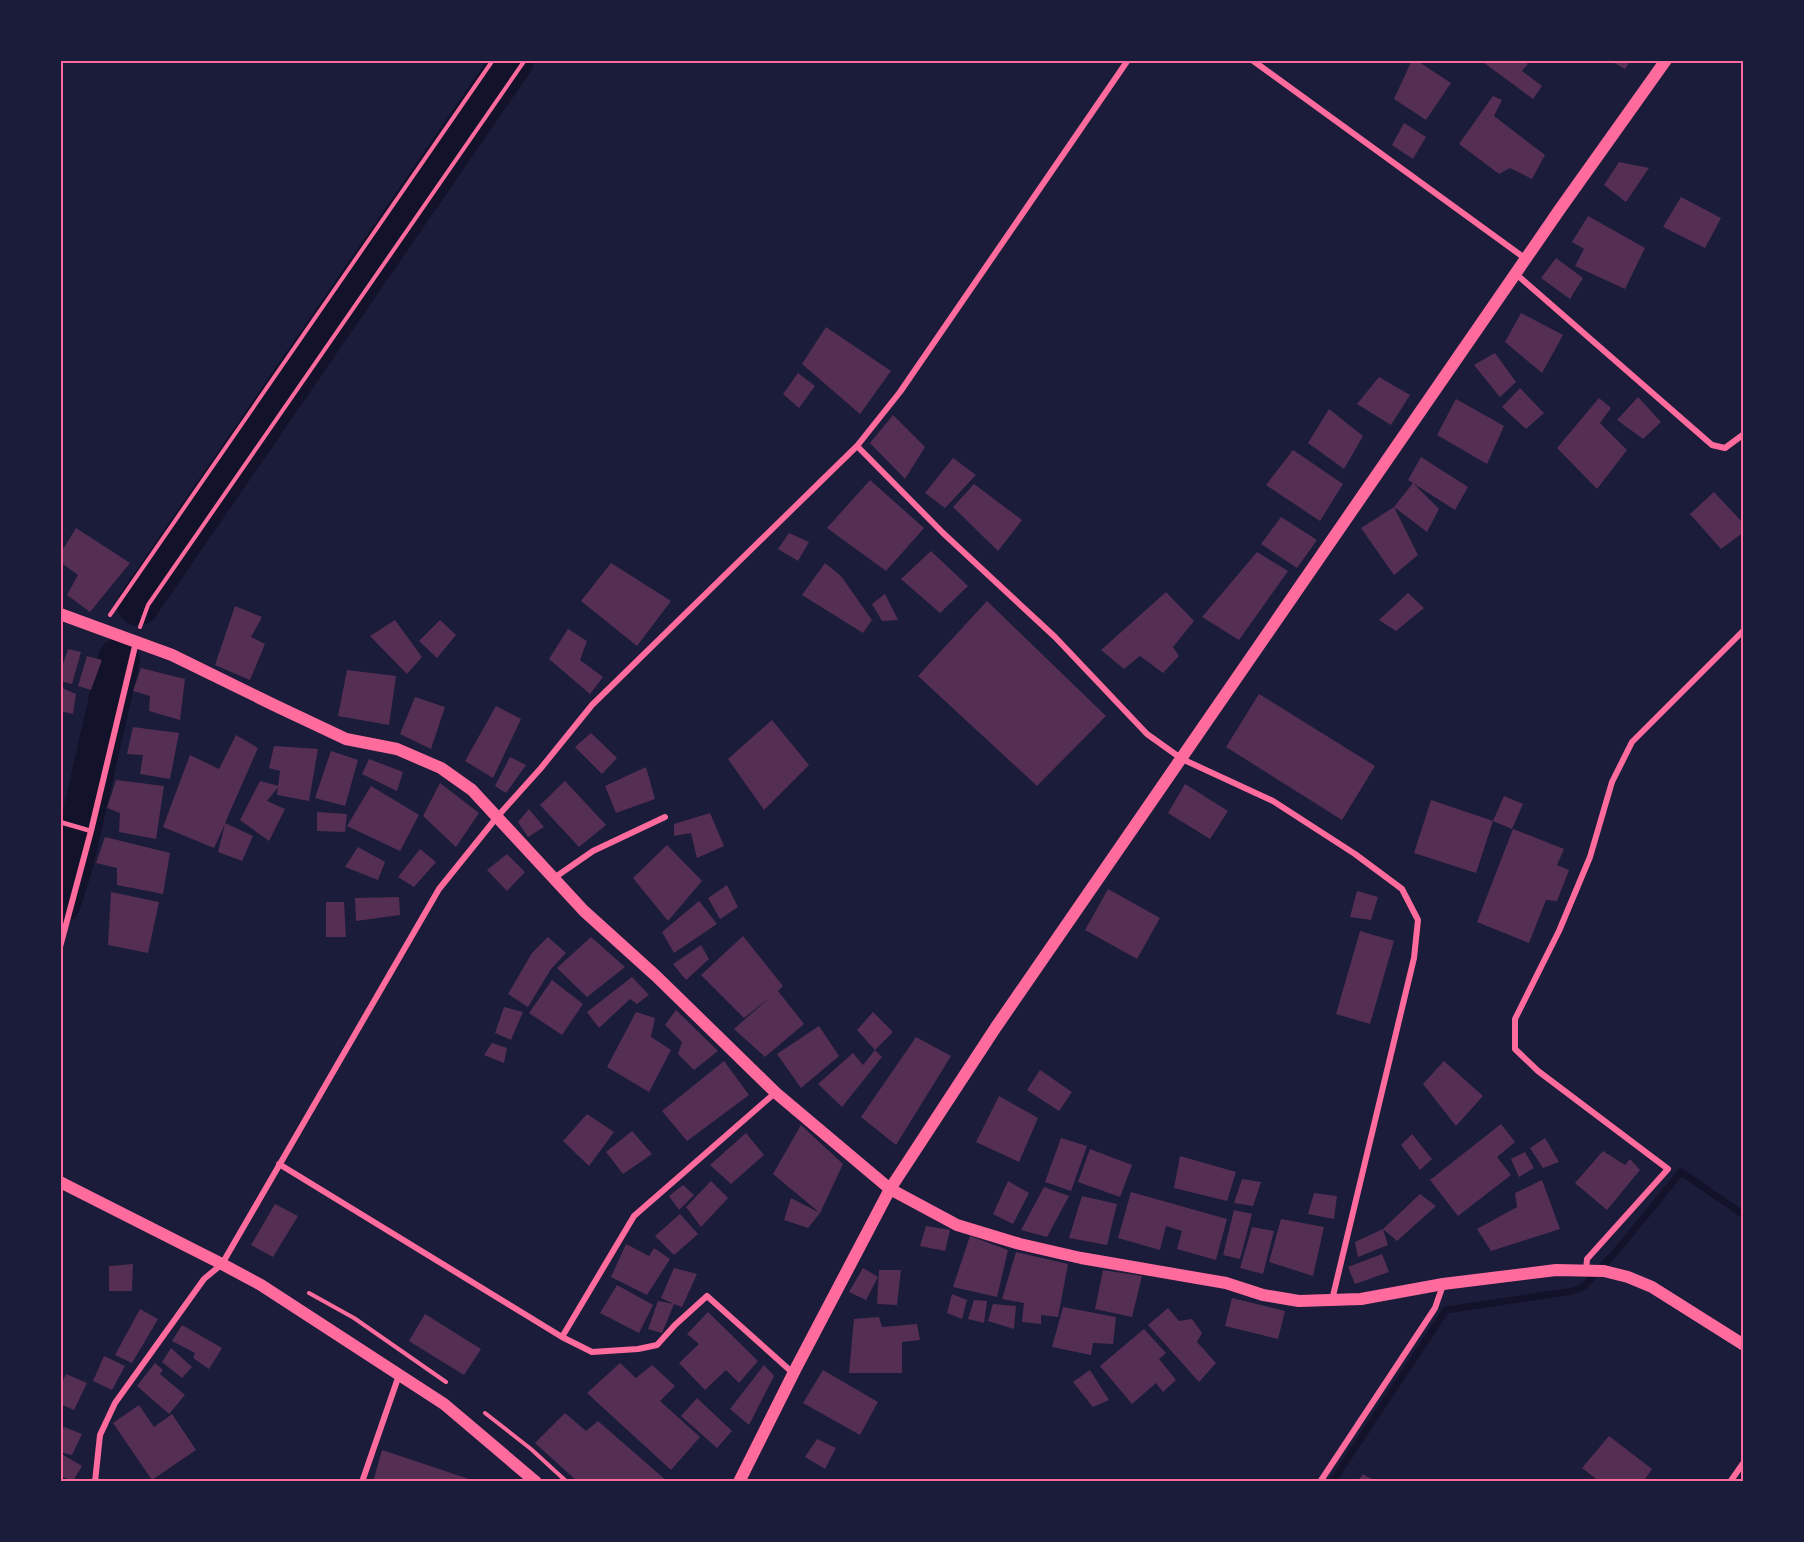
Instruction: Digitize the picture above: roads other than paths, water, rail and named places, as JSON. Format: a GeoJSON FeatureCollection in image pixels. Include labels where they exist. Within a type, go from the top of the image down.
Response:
{"type":"FeatureCollection","features":[{"type":"Feature","properties":{"kind":"main road"},"geometry":{"type":"LineString","coordinates":[[740,1482],[793,1373],[890,1189],[996,1027],[1666,60]]}},
{"type":"Feature","properties":{"kind":"main road"},"geometry":{"type":"LineString","coordinates":[[60,614],[136,641],[191,664],[346,739],[397,749],[441,768],[472,790],[584,911],[656,976],[776,1093],[890,1189],[957,1225],[1020,1244],[1081,1258],[1226,1283],[1263,1295],[1299,1301],[1361,1299],[1443,1284],[1556,1270],[1604,1271],[1628,1277],[1652,1287],[1744,1345]]}},
{"type":"Feature","properties":{"kind":"main road"},"geometry":{"type":"LineString","coordinates":[[60,1182],[261,1285],[444,1404],[536,1482]]}},
{"type":"Feature","properties":{"kind":"street"},"geometry":{"type":"LineString","coordinates":[[94,1482],[100,1435],[115,1403],[204,1279],[222,1263],[439,889],[592,705],[857,446],[900,392],[1128,60]]}},
{"type":"Feature","properties":{"kind":"street"},"geometry":{"type":"LineString","coordinates":[[1252,60],[1526,259]]}},
{"type":"Feature","properties":{"kind":"street"},"geometry":{"type":"LineString","coordinates":[[1516,274],[1712,446],[1725,448],[1744,434]]}},
{"type":"Feature","properties":{"kind":"street"},"geometry":{"type":"LineString","coordinates":[[857,446],[943,533],[1055,638],[1147,734],[1182,759],[1273,801],[1355,854],[1402,889],[1418,920],[1414,958],[1332,1300]]}},
{"type":"Feature","properties":{"kind":"street"},"geometry":{"type":"LineString","coordinates":[[1586,1270],[1587,1259],[1668,1169],[1538,1071],[1515,1049],[1515,1019],[1559,931],[1586,867],[1612,782],[1632,742],[1744,630]]}},
{"type":"Feature","properties":{"kind":"street"},"geometry":{"type":"LineString","coordinates":[[60,947],[92,831],[136,641]]}},
{"type":"Feature","properties":{"kind":"street"},"geometry":{"type":"LineString","coordinates":[[554,878],[593,851],[665,817]]}},
{"type":"Feature","properties":{"kind":"street"},"geometry":{"type":"LineString","coordinates":[[562,1337],[634,1216],[776,1093]]}},
{"type":"Feature","properties":{"kind":"street"},"geometry":{"type":"LineString","coordinates":[[279,1164],[562,1337],[592,1352],[638,1349],[657,1345],[707,1296],[793,1373]]}},
{"type":"Feature","properties":{"kind":"street"},"geometry":{"type":"LineString","coordinates":[[1320,1482],[1435,1308],[1443,1284]]}},
{"type":"Feature","properties":{"kind":"street"},"geometry":{"type":"LineString","coordinates":[[362,1482],[399,1375]]}},
{"type":"Feature","properties":{"kind":"street"},"geometry":{"type":"LineString","coordinates":[[1730,1482],[1744,1462]]}},
{"type":"Feature","properties":{"kind":"lane"},"geometry":{"type":"LineString","coordinates":[[60,822],[92,831]]}},
{"type":"Feature","properties":{"kind":"waterway"},"geometry":{"type":"LineString","coordinates":[[138,605],[513,60]]}},
{"type":"Feature","properties":{"kind":"waterway"},"geometry":{"type":"LineString","coordinates":[[60,903],[73,861],[119,659]]}},
{"type":"Feature","properties":{"kind":"waterway"},"geometry":{"type":"LineString","coordinates":[[1332,1482],[1446,1310],[1573,1291],[1584,1286],[1614,1254],[1681,1172],[1744,1215]]}}]}
